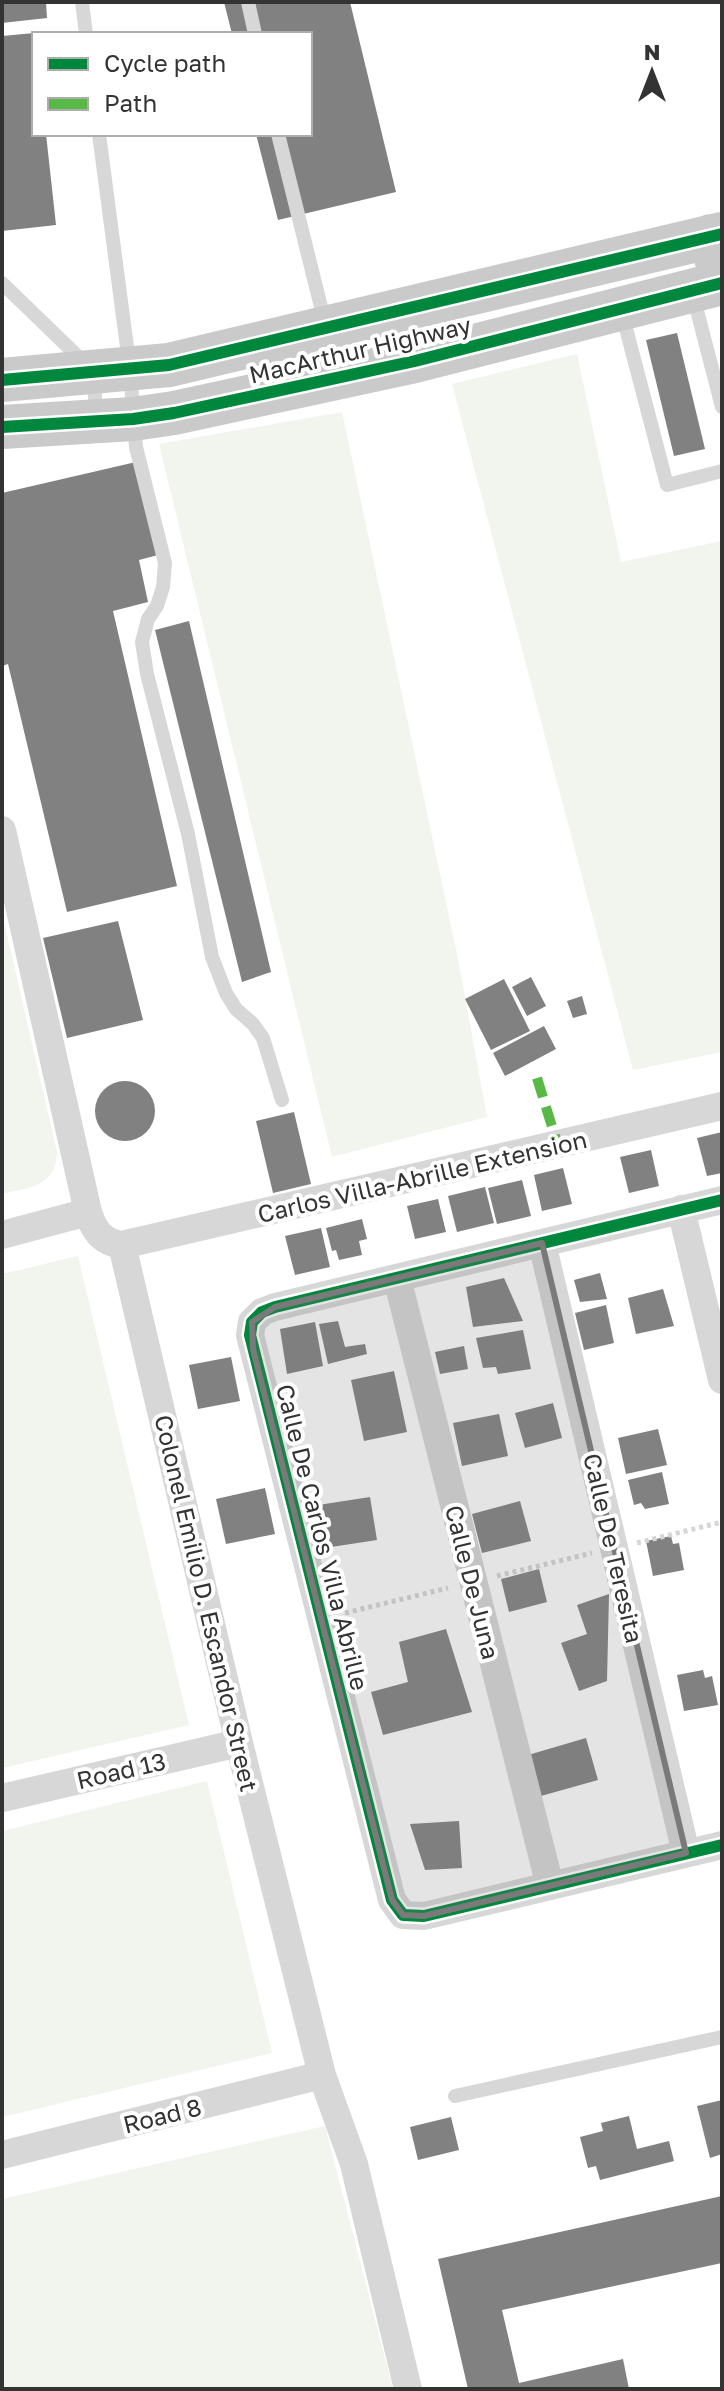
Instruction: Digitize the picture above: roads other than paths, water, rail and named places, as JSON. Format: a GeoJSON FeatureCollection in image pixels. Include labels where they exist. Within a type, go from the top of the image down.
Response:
{"type":"FeatureCollection","features":[{"type":"Feature","properties":{"kind":"main road","name":"MacArthur Highway"},"geometry":{"type":"LineString","coordinates":[[2,380],[169,365],[716,235]]}},
{"type":"Feature","properties":{"kind":"main road"},"geometry":{"type":"LineString","coordinates":[[707,286],[716,235]]}},
{"type":"Feature","properties":{"kind":"main road","name":"MacArthur Highway"},"geometry":{"type":"LineString","coordinates":[[2,427],[174,413],[415,361],[707,286]]}},
{"type":"Feature","properties":{"kind":"street"},"geometry":{"type":"LineString","coordinates":[[2,830],[88,1212],[96,1232],[104,1240],[122,1245]]}},
{"type":"Feature","properties":{"kind":"street","name":"Carlos Villa-Abrille Extension"},"geometry":{"type":"LineString","coordinates":[[122,1245],[722,1106]]}},
{"type":"Feature","properties":{"kind":"street","name":"Calle De Carlos Villa Abrille"},"geometry":{"type":"LineString","coordinates":[[722,1200],[275,1307],[262,1312],[252,1322],[250,1335],[392,1900],[397,1909],[403,1915],[424,1916],[722,1845]]}},
{"type":"Feature","properties":{"kind":"street"},"geometry":{"type":"LineString","coordinates":[[681,1209],[722,1380]]}},
{"type":"Feature","properties":{"kind":"street"},"geometry":{"type":"LineString","coordinates":[[2,1235],[88,1212]]}},
{"type":"Feature","properties":{"kind":"street","name":"Calle De Teresita"},"geometry":{"type":"LineString","coordinates":[[542,1243],[686,1853]]}},
{"type":"Feature","properties":{"kind":"street","name":"Colonel Emilio D. Escandor Street"},"geometry":{"type":"LineString","coordinates":[[122,1245],[239,1743],[322,2075],[354,2164],[408,2389]]}},
{"type":"Feature","properties":{"kind":"street","name":"Calle De Juna"},"geometry":{"type":"LineString","coordinates":[[397,1278],[550,1886]]}},
{"type":"Feature","properties":{"kind":"street","name":"Road 13"},"geometry":{"type":"LineString","coordinates":[[2,1798],[239,1743]]}},
{"type":"Feature","properties":{"kind":"street","name":"Road 8"},"geometry":{"type":"LineString","coordinates":[[2,2155],[322,2075]]}},
{"type":"Feature","properties":{"kind":"lane"},"geometry":{"type":"LineString","coordinates":[[82,2],[86,32]]}},
{"type":"Feature","properties":{"kind":"lane"},"geometry":{"type":"LineString","coordinates":[[248,2],[255,32]]}},
{"type":"Feature","properties":{"kind":"lane"},"geometry":{"type":"LineString","coordinates":[[99,136],[114,420],[136,447],[165,563],[163,587],[148,619],[142,642],[147,674],[188,834],[212,957],[236,1009],[263,1038],[282,1100]]}},
{"type":"Feature","properties":{"kind":"lane"},"geometry":{"type":"LineString","coordinates":[[278,136],[326,328]]}},
{"type":"Feature","properties":{"kind":"lane"},"geometry":{"type":"LineString","coordinates":[[2,283],[112,372],[114,420]]}},
{"type":"Feature","properties":{"kind":"lane"},"geometry":{"type":"LineString","coordinates":[[707,286],[722,407]]}},
{"type":"Feature","properties":{"kind":"lane"},"geometry":{"type":"LineString","coordinates":[[621,308],[667,485],[722,471]]}},
{"type":"Feature","properties":{"kind":"lane"},"geometry":{"type":"LineString","coordinates":[[455,2096],[722,2037]]}}]}
